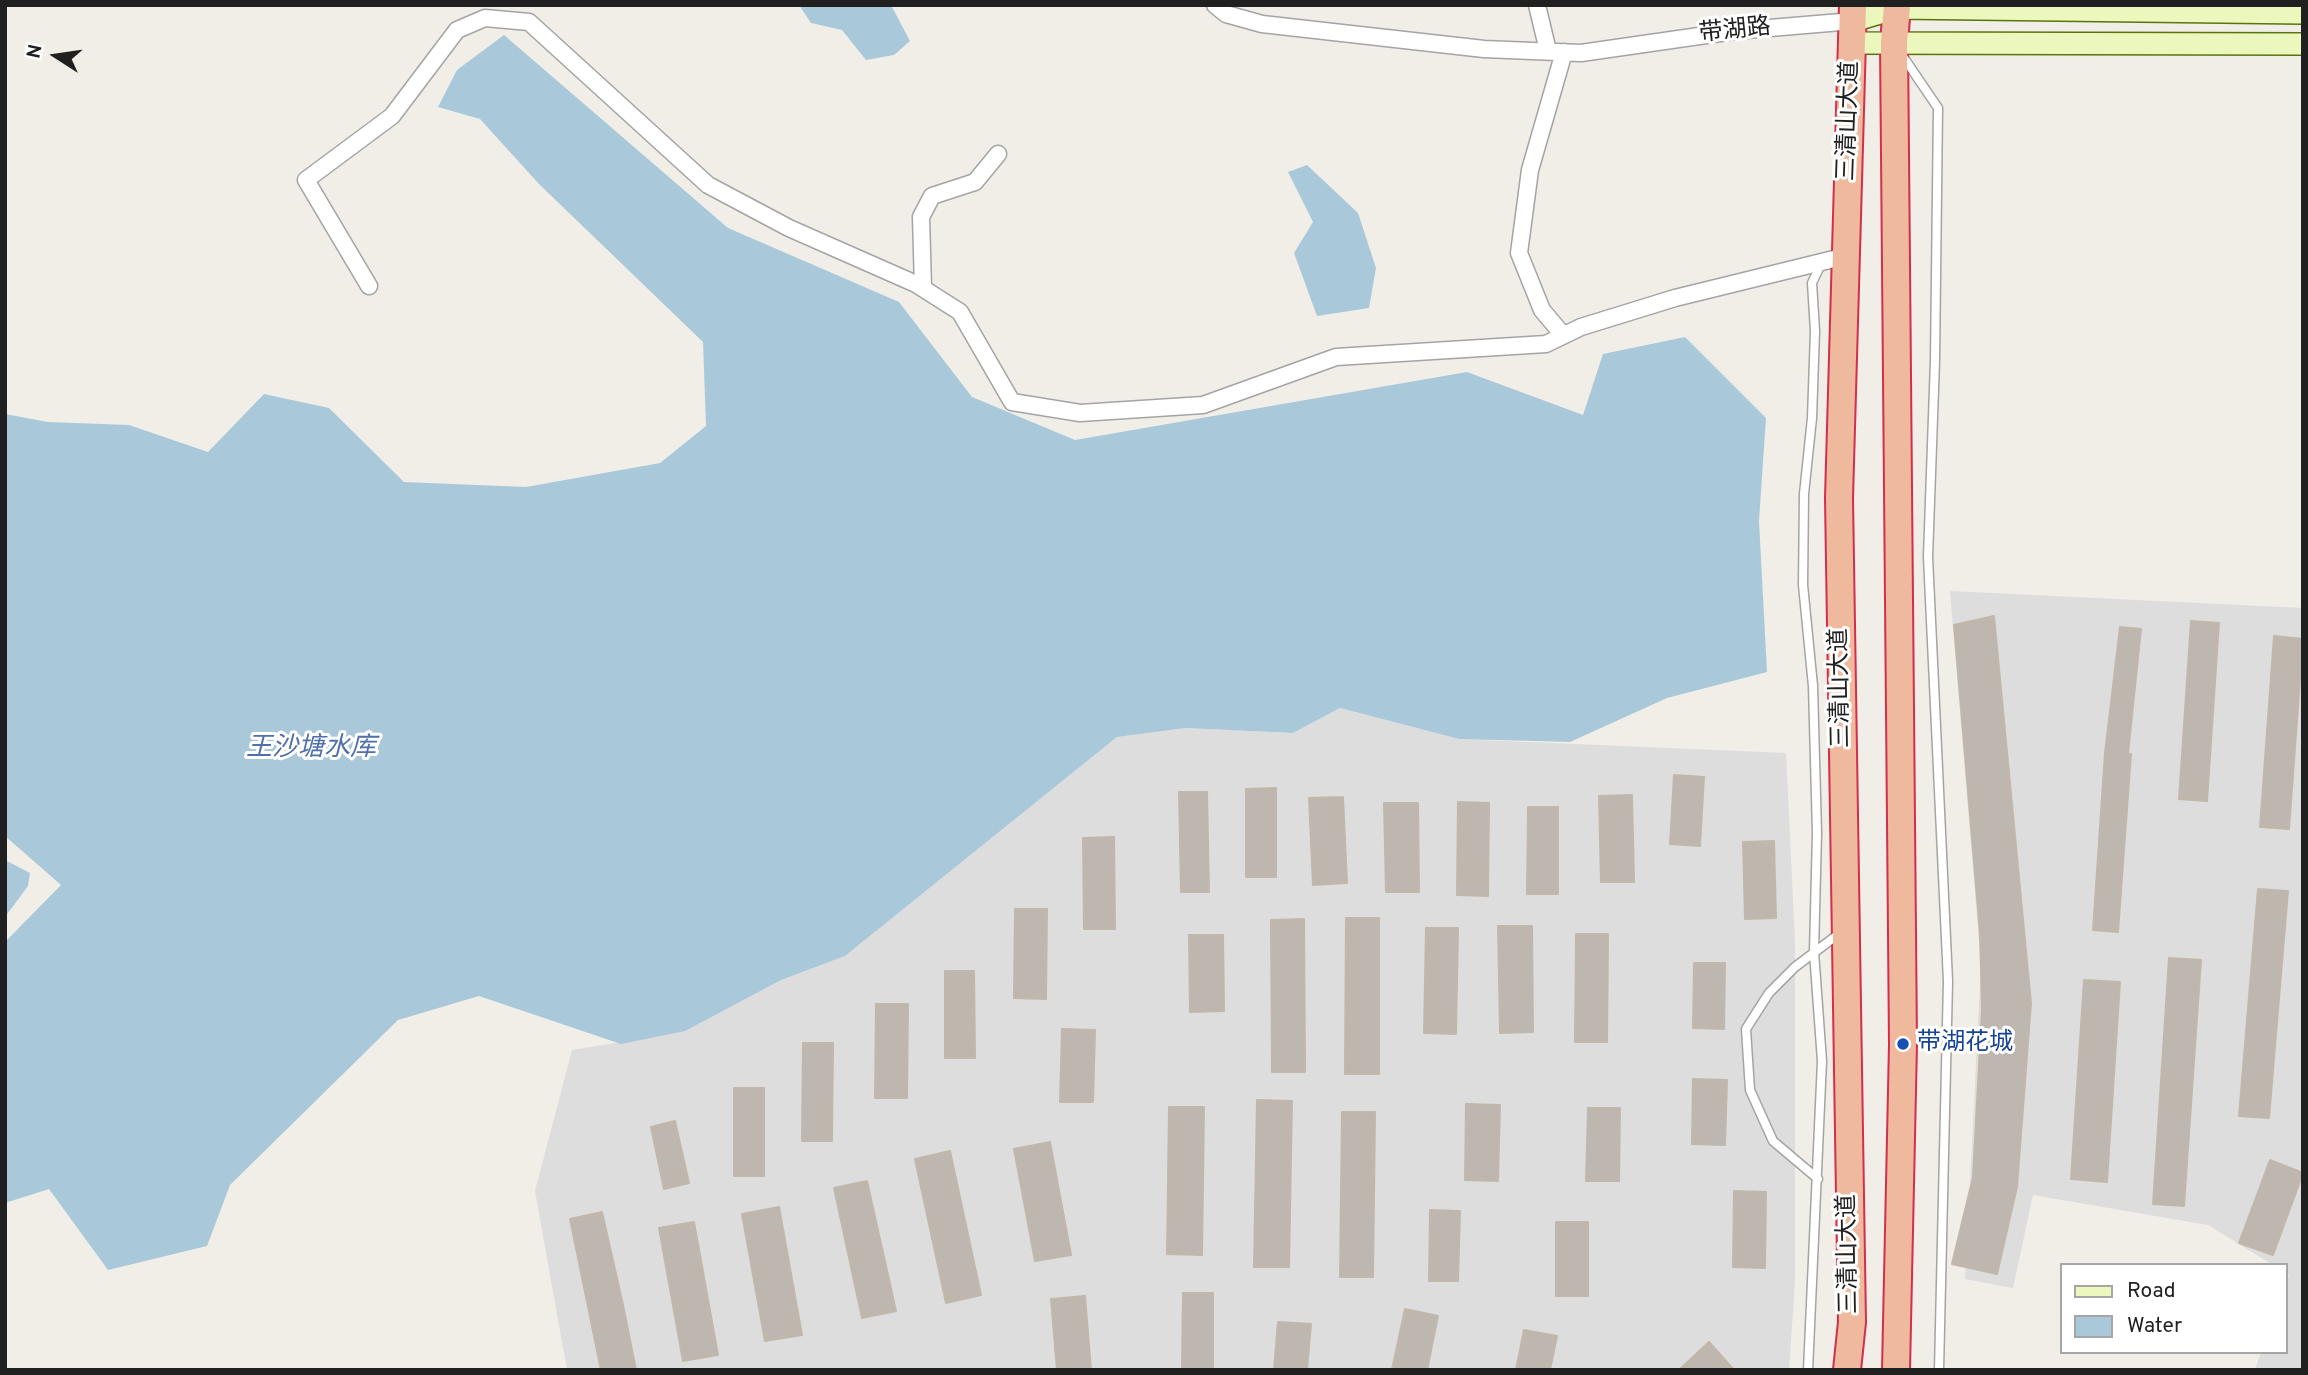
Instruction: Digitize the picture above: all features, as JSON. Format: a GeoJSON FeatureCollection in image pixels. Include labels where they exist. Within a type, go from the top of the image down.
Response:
{"type":"FeatureCollection","features":[{"type":"Feature","properties":{"kind":"highway","name":"三清山大道"},"geometry":{"type":"LineString","coordinates":[[1896,1370],[1903,1044],[1894,43],[1897,6]]}},
{"type":"Feature","properties":{"kind":"highway","name":"三清山大道"},"geometry":{"type":"LineString","coordinates":[[1847,1370],[1852,1322],[1834,259],[1853,23]]}},
{"type":"Feature","properties":{"kind":"main road","name":"带湖路"},"geometry":{"type":"LineString","coordinates":[[1853,23],[1897,6],[2303,13]]}},
{"type":"Feature","properties":{"kind":"main road","name":"带湖路"},"geometry":{"type":"LineString","coordinates":[[1853,23],[1894,43],[2303,44]]}},
{"type":"Feature","properties":{"kind":"street","name":"带湖路"},"geometry":{"type":"LineString","coordinates":[[1215,5],[1226,14],[1262,24],[1484,49],[1556,52],[1734,31],[1853,23]]}},
{"type":"Feature","properties":{"kind":"street"},"geometry":{"type":"LineString","coordinates":[[1538,5],[1556,52],[1530,170],[1519,253],[1542,310],[1563,335]]}},
{"type":"Feature","properties":{"kind":"street"},"geometry":{"type":"LineString","coordinates":[[369,286],[306,180],[392,116],[457,30],[485,18],[529,22],[708,185],[789,229],[923,288],[960,313],[1012,402],[1080,413],[1203,405],[1336,357],[1546,344],[1581,327],[1675,298],[1834,259]]}},
{"type":"Feature","properties":{"kind":"street"},"geometry":{"type":"LineString","coordinates":[[923,288],[921,217],[932,197],[975,182],[998,154]]}},
{"type":"Feature","properties":{"kind":"lane"},"geometry":{"type":"LineString","coordinates":[[1894,43],[1938,108],[1935,361],[1928,557],[1948,981],[1939,1370]]}},
{"type":"Feature","properties":{"kind":"lane"},"geometry":{"type":"LineString","coordinates":[[1808,1370],[1822,1060],[1814,952],[1817,834],[1813,686],[1803,585],[1804,495],[1814,355],[1812,283],[1834,259]]}},
{"type":"Feature","properties":{"kind":"lane"},"geometry":{"type":"LineString","coordinates":[[1818,1179],[1773,1141],[1750,1090],[1746,1029],[1769,993],[1814,952],[1846,929]]}},
{"type":"Feature","properties":{"kind":"shaded area"},"geometry":{"type":"Polygon","coordinates":[[[1950,591],[2303,608],[2303,1370],[2255,1370],[2260,1354],[2287,1354],[2287,1263],[2270,1263],[2208,1225],[2033,1195],[2013,1288],[1965,1279],[1981,966],[1950,591]]]}},
{"type":"Feature","properties":{"kind":"shaded area"},"geometry":{"type":"Polygon","coordinates":[[[1340,708],[1459,739],[1786,753],[1795,942],[1795,1282],[1789,1370],[567,1370],[535,1191],[572,1050],[664,1035],[781,980],[845,956],[1117,737],[1186,728],[1293,733],[1340,708]]]}},
{"type":"Feature","properties":{"kind":"water"},"geometry":{"type":"Polygon","coordinates":[[[799,5],[891,5],[910,41],[894,55],[866,60],[842,30],[811,23],[799,5]]]}},
{"type":"Feature","properties":{"kind":"water","name":"王沙塘水库"},"geometry":{"type":"Polygon","coordinates":[[[504,35],[728,228],[899,302],[972,397],[1075,440],[1467,372],[1583,415],[1603,354],[1685,337],[1766,418],[1759,521],[1767,672],[1667,698],[1570,742],[1459,739],[1340,708],[1293,733],[1186,728],[1117,737],[845,956],[781,980],[685,1031],[621,1044],[479,996],[398,1020],[230,1185],[207,1246],[108,1270],[49,1189],[5,1203],[5,942],[61,885],[5,836],[5,414],[48,422],[129,425],[208,452],[264,394],[329,408],[404,482],[526,487],[660,463],[706,426],[703,342],[539,184],[480,119],[438,107],[457,70],[504,35]]]}},
{"type":"Feature","properties":{"kind":"water"},"geometry":{"type":"Polygon","coordinates":[[[1307,165],[1358,213],[1376,268],[1369,308],[1317,316],[1294,253],[1313,222],[1288,172],[1307,165]]]}},
{"type":"Feature","properties":{"kind":"water"},"geometry":{"type":"Polygon","coordinates":[[[5,860],[30,873],[28,886],[5,917],[5,860]]]}},
{"type":"Feature","properties":{"kind":"building"},"geometry":{"type":"Polygon","coordinates":[[[1994,616],[2031,1003],[2017,1187],[1997,1274],[1952,1264],[1973,1177],[1982,1009],[1980,933],[1954,625],[1994,616]]]}},
{"type":"Feature","properties":{"kind":"building"},"geometry":{"type":"Polygon","coordinates":[[[2191,621],[2219,623],[2207,801],[2179,799],[2191,621]]]}},
{"type":"Feature","properties":{"kind":"building"},"geometry":{"type":"Polygon","coordinates":[[[2120,627],[2141,629],[2128,754],[2131,754],[2118,932],[2093,930],[2105,753],[2120,627]]]}},
{"type":"Feature","properties":{"kind":"building"},"geometry":{"type":"Polygon","coordinates":[[[2274,636],[2303,639],[2289,829],[2260,827],[2274,636]]]}},
{"type":"Feature","properties":{"kind":"building"},"geometry":{"type":"Polygon","coordinates":[[[1674,775],[1704,777],[1700,846],[1670,844],[1674,775]]]}},
{"type":"Feature","properties":{"kind":"building"},"geometry":{"type":"Polygon","coordinates":[[[1276,788],[1276,877],[1246,877],[1246,789],[1276,788]]]}},
{"type":"Feature","properties":{"kind":"building"},"geometry":{"type":"Polygon","coordinates":[[[1179,792],[1207,792],[1209,892],[1181,892],[1179,792]]]}},
{"type":"Feature","properties":{"kind":"building"},"geometry":{"type":"Polygon","coordinates":[[[1632,795],[1634,882],[1601,882],[1599,796],[1632,795]]]}},
{"type":"Feature","properties":{"kind":"building"},"geometry":{"type":"Polygon","coordinates":[[[1343,797],[1347,883],[1313,885],[1309,798],[1343,797]]]}},
{"type":"Feature","properties":{"kind":"building"},"geometry":{"type":"Polygon","coordinates":[[[1458,802],[1489,803],[1488,896],[1457,895],[1458,802]]]}},
{"type":"Feature","properties":{"kind":"building"},"geometry":{"type":"Polygon","coordinates":[[[1384,803],[1418,803],[1419,892],[1386,892],[1384,803]]]}},
{"type":"Feature","properties":{"kind":"building"},"geometry":{"type":"Polygon","coordinates":[[[1528,807],[1558,807],[1558,894],[1527,894],[1528,807]]]}},
{"type":"Feature","properties":{"kind":"building"},"geometry":{"type":"Polygon","coordinates":[[[1114,837],[1115,929],[1084,929],[1083,838],[1114,837]]]}},
{"type":"Feature","properties":{"kind":"building"},"geometry":{"type":"Polygon","coordinates":[[[1774,841],[1776,918],[1745,919],[1743,842],[1774,841]]]}},
{"type":"Feature","properties":{"kind":"building"},"geometry":{"type":"Polygon","coordinates":[[[2258,889],[2288,891],[2269,1118],[2239,1116],[2258,889]]]}},
{"type":"Feature","properties":{"kind":"building"},"geometry":{"type":"Polygon","coordinates":[[[1015,909],[1047,909],[1046,999],[1014,998],[1015,909]]]}},
{"type":"Feature","properties":{"kind":"building"},"geometry":{"type":"Polygon","coordinates":[[[1346,918],[1379,918],[1379,1074],[1345,1074],[1346,918]]]}},
{"type":"Feature","properties":{"kind":"building"},"geometry":{"type":"Polygon","coordinates":[[[1304,919],[1305,1072],[1272,1072],[1271,920],[1304,919]]]}},
{"type":"Feature","properties":{"kind":"building"},"geometry":{"type":"Polygon","coordinates":[[[1498,926],[1532,926],[1533,1032],[1500,1033],[1498,926]]]}},
{"type":"Feature","properties":{"kind":"building"},"geometry":{"type":"Polygon","coordinates":[[[1426,928],[1458,928],[1456,1034],[1424,1033],[1426,928]]]}},
{"type":"Feature","properties":{"kind":"building"},"geometry":{"type":"Polygon","coordinates":[[[1576,934],[1608,934],[1607,1042],[1575,1042],[1576,934]]]}},
{"type":"Feature","properties":{"kind":"building"},"geometry":{"type":"Polygon","coordinates":[[[1189,935],[1223,935],[1224,1011],[1190,1012],[1189,935]]]}},
{"type":"Feature","properties":{"kind":"building"},"geometry":{"type":"Polygon","coordinates":[[[2169,958],[2201,960],[2184,1206],[2153,1204],[2169,958]]]}},
{"type":"Feature","properties":{"kind":"building"},"geometry":{"type":"Polygon","coordinates":[[[1694,963],[1725,963],[1724,1029],[1693,1028],[1694,963]]]}},
{"type":"Feature","properties":{"kind":"building"},"geometry":{"type":"Polygon","coordinates":[[[945,971],[974,971],[975,1058],[945,1058],[945,971]]]}},
{"type":"Feature","properties":{"kind":"building"},"geometry":{"type":"Polygon","coordinates":[[[2084,980],[2120,982],[2107,1182],[2071,1179],[2084,980]]]}},
{"type":"Feature","properties":{"kind":"building"},"geometry":{"type":"Polygon","coordinates":[[[876,1004],[908,1004],[907,1098],[875,1098],[876,1004]]]}},
{"type":"Feature","properties":{"kind":"building"},"geometry":{"type":"Polygon","coordinates":[[[1062,1029],[1095,1030],[1093,1102],[1060,1102],[1062,1029]]]}},
{"type":"Feature","properties":{"kind":"building"},"geometry":{"type":"Polygon","coordinates":[[[803,1043],[833,1043],[832,1141],[802,1141],[803,1043]]]}},
{"type":"Feature","properties":{"kind":"building"},"geometry":{"type":"Polygon","coordinates":[[[1693,1079],[1727,1080],[1725,1145],[1692,1144],[1693,1079]]]}},
{"type":"Feature","properties":{"kind":"building"},"geometry":{"type":"Polygon","coordinates":[[[734,1088],[764,1088],[764,1176],[734,1176],[734,1088]]]}},
{"type":"Feature","properties":{"kind":"building"},"geometry":{"type":"Polygon","coordinates":[[[1257,1100],[1292,1101],[1289,1267],[1254,1267],[1257,1100]]]}},
{"type":"Feature","properties":{"kind":"building"},"geometry":{"type":"Polygon","coordinates":[[[1466,1104],[1500,1105],[1498,1181],[1465,1180],[1466,1104]]]}},
{"type":"Feature","properties":{"kind":"building"},"geometry":{"type":"Polygon","coordinates":[[[1169,1107],[1204,1107],[1202,1255],[1167,1254],[1169,1107]]]}},
{"type":"Feature","properties":{"kind":"building"},"geometry":{"type":"Polygon","coordinates":[[[1588,1108],[1620,1108],[1619,1181],[1586,1181],[1588,1108]]]}},
{"type":"Feature","properties":{"kind":"building"},"geometry":{"type":"Polygon","coordinates":[[[1342,1112],[1375,1112],[1373,1277],[1340,1277],[1342,1112]]]}},
{"type":"Feature","properties":{"kind":"building"},"geometry":{"type":"Polygon","coordinates":[[[675,1121],[689,1183],[664,1189],[651,1127],[675,1121]]]}},
{"type":"Feature","properties":{"kind":"building"},"geometry":{"type":"Polygon","coordinates":[[[1050,1142],[1071,1255],[1035,1261],[1014,1149],[1050,1142]]]}},
{"type":"Feature","properties":{"kind":"building"},"geometry":{"type":"Polygon","coordinates":[[[950,1151],[981,1295],[946,1303],[915,1159],[950,1151]]]}},
{"type":"Feature","properties":{"kind":"building"},"geometry":{"type":"Polygon","coordinates":[[[2270,1160],[2303,1173],[2273,1255],[2239,1243],[2270,1160]]]}},
{"type":"Feature","properties":{"kind":"building"},"geometry":{"type":"Polygon","coordinates":[[[867,1181],[896,1311],[862,1318],[834,1188],[867,1181]]]}},
{"type":"Feature","properties":{"kind":"building"},"geometry":{"type":"Polygon","coordinates":[[[1734,1191],[1766,1192],[1765,1268],[1733,1267],[1734,1191]]]}},
{"type":"Feature","properties":{"kind":"building"},"geometry":{"type":"Polygon","coordinates":[[[779,1207],[802,1335],[765,1341],[742,1214],[779,1207]]]}},
{"type":"Feature","properties":{"kind":"building"},"geometry":{"type":"Polygon","coordinates":[[[1430,1210],[1460,1211],[1458,1281],[1429,1281],[1430,1210]]]}},
{"type":"Feature","properties":{"kind":"building"},"geometry":{"type":"Polygon","coordinates":[[[602,1212],[636,1370],[601,1370],[570,1219],[602,1212]]]}},
{"type":"Feature","properties":{"kind":"building"},"geometry":{"type":"Polygon","coordinates":[[[694,1222],[718,1355],[683,1361],[659,1228],[694,1222]]]}},
{"type":"Feature","properties":{"kind":"building"},"geometry":{"type":"Polygon","coordinates":[[[1556,1222],[1588,1222],[1588,1296],[1556,1296],[1556,1222]]]}},
{"type":"Feature","properties":{"kind":"building"},"geometry":{"type":"Polygon","coordinates":[[[1183,1293],[1213,1293],[1213,1370],[1182,1370],[1183,1293]]]}},
{"type":"Feature","properties":{"kind":"building"},"geometry":{"type":"Polygon","coordinates":[[[1085,1296],[1091,1370],[1057,1370],[1051,1299],[1085,1296]]]}},
{"type":"Feature","properties":{"kind":"building"},"geometry":{"type":"Polygon","coordinates":[[[1405,1309],[1438,1316],[1427,1370],[1392,1370],[1405,1309]]]}},
{"type":"Feature","properties":{"kind":"building"},"geometry":{"type":"Polygon","coordinates":[[[1278,1322],[1311,1324],[1307,1370],[1274,1370],[1278,1322]]]}},
{"type":"Feature","properties":{"kind":"building"},"geometry":{"type":"Polygon","coordinates":[[[1524,1330],[1557,1336],[1550,1370],[1516,1370],[1524,1330]]]}},
{"type":"Feature","properties":{"kind":"building"},"geometry":{"type":"Polygon","coordinates":[[[1709,1342],[1734,1370],[1679,1370],[1709,1342]]]}},
{"type":"Feature","properties":{"kind":"place","name":"带湖花城"},"geometry":{"type":"Point","coordinates":[1903,1044]}}]}
